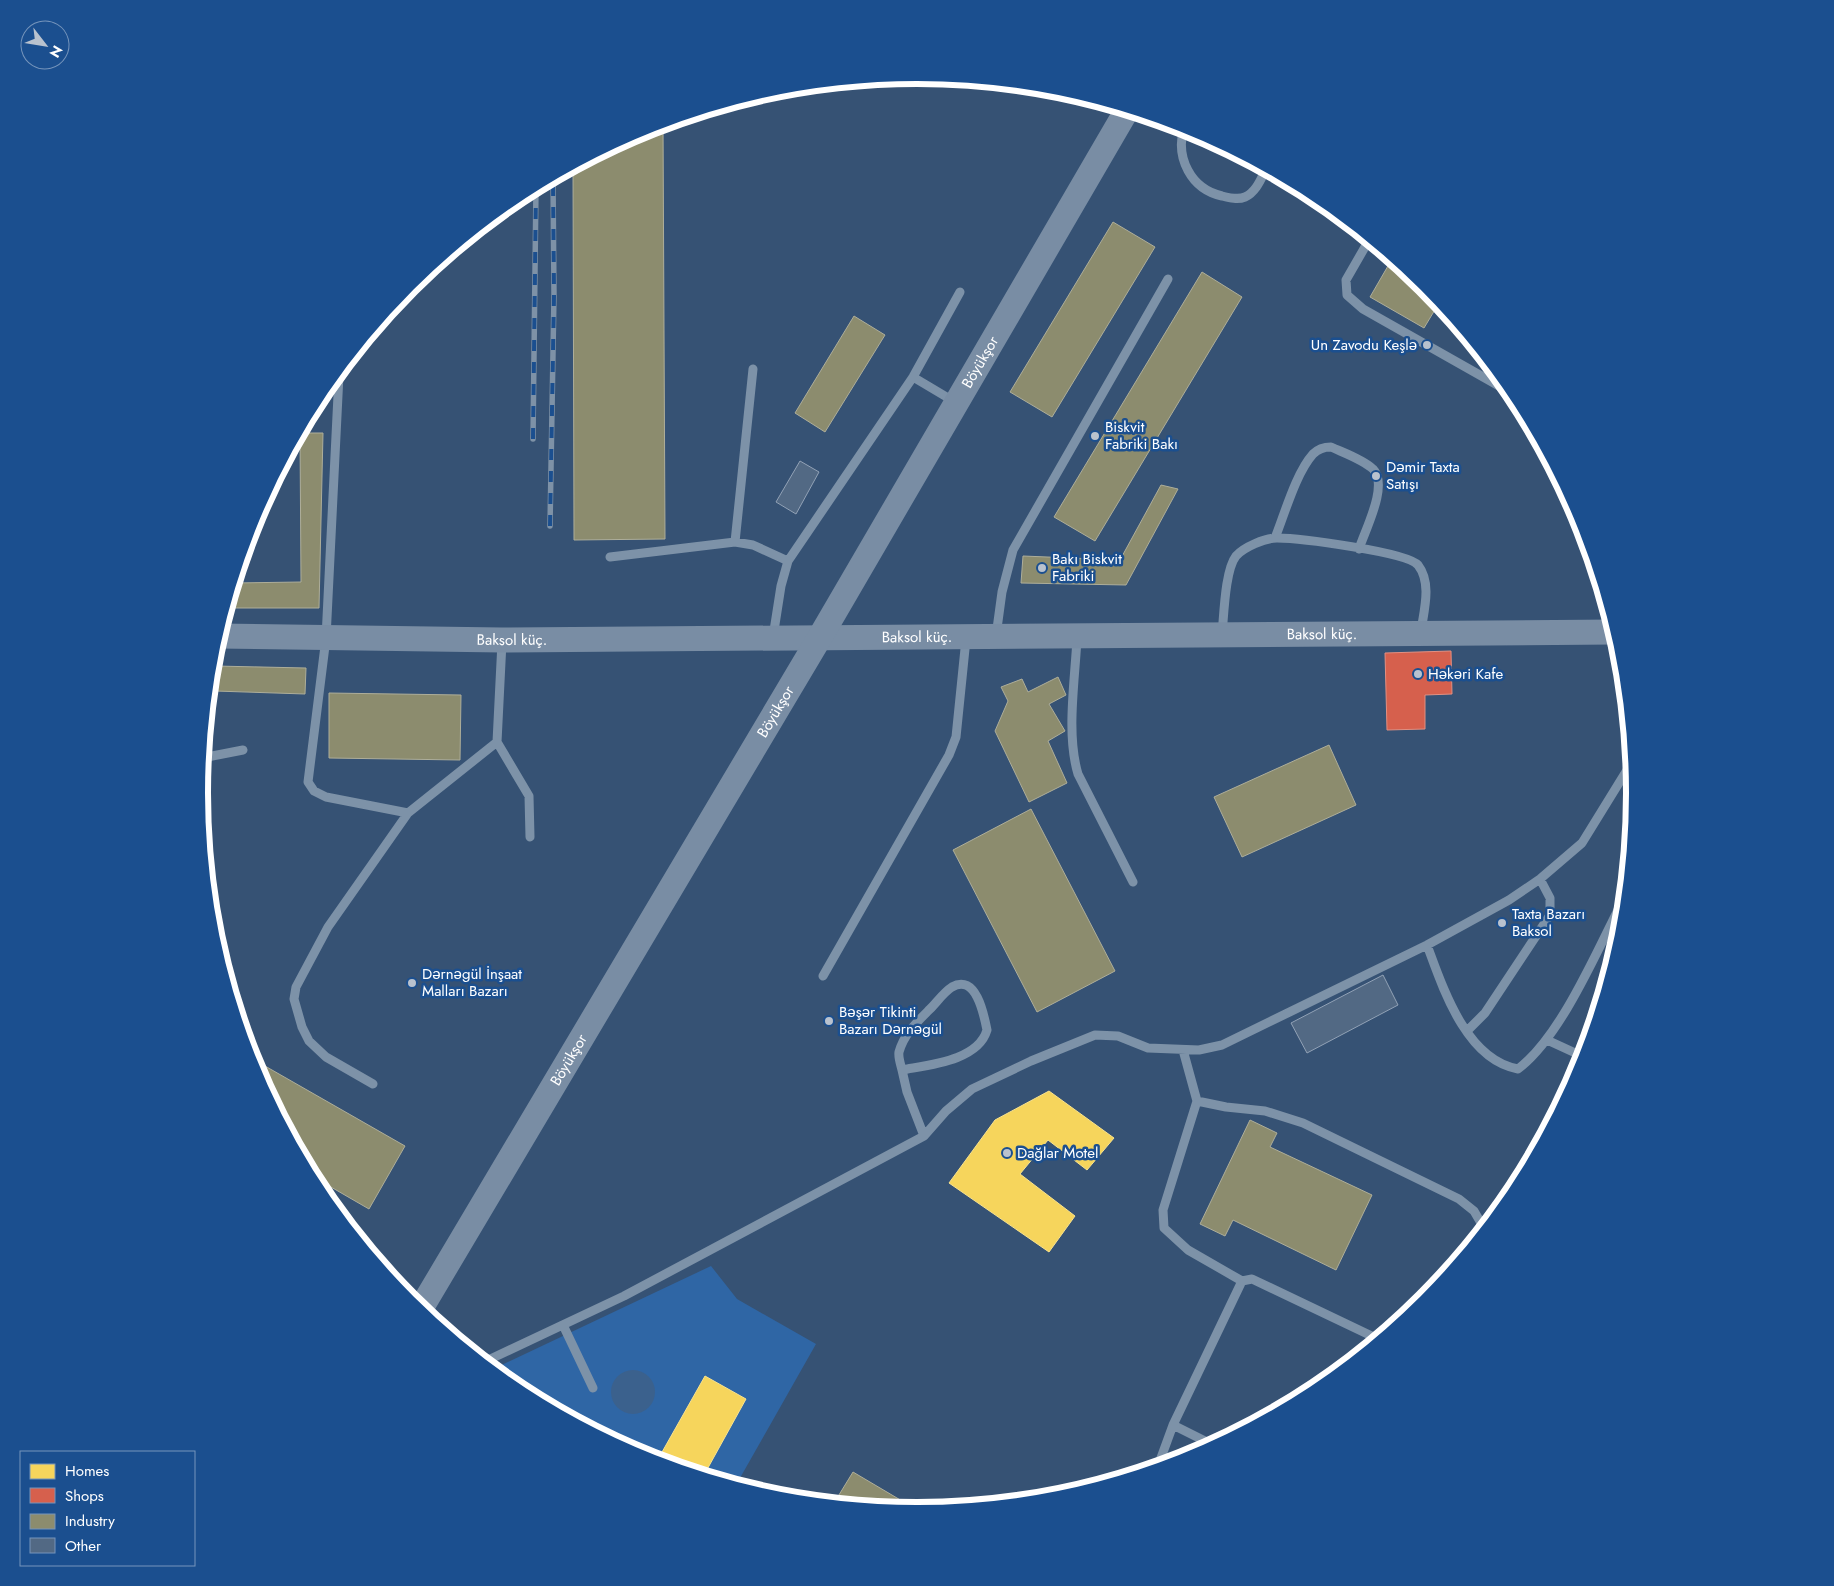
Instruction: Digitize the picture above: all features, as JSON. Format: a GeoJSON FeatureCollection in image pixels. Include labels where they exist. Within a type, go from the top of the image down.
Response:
{"type":"FeatureCollection","features":[{"type":"Feature","properties":{"kind":"main road","name":"Böyükşor"},"geometry":{"type":"LineString","coordinates":[[424,1303],[820,637],[955,402],[1124,115]]}},
{"type":"Feature","properties":{"kind":"main road","name":"Baksol küç."},"geometry":{"type":"LineString","coordinates":[[226,636],[502,640],[1077,636],[1421,631],[1607,632]]}},
{"type":"Feature","properties":{"kind":"lane"},"geometry":{"type":"LineString","coordinates":[[1183,136],[1181,150],[1184,165],[1194,181],[1203,189],[1233,199],[1245,197],[1255,188],[1263,174]]}},
{"type":"Feature","properties":{"kind":"lane"},"geometry":{"type":"LineString","coordinates":[[1366,245],[1346,280],[1347,295],[1363,309],[1497,385]]}},
{"type":"Feature","properties":{"kind":"lane"},"geometry":{"type":"LineString","coordinates":[[996,636],[1002,592],[1013,550],[1168,279]]}},
{"type":"Feature","properties":{"kind":"lane"},"geometry":{"type":"LineString","coordinates":[[772,638],[780,586],[788,561],[913,377],[960,292]]}},
{"type":"Feature","properties":{"kind":"lane"},"geometry":{"type":"LineString","coordinates":[[735,542],[753,369]]}},
{"type":"Feature","properties":{"kind":"lane"},"geometry":{"type":"LineString","coordinates":[[913,377],[955,402]]}},
{"type":"Feature","properties":{"kind":"lane"},"geometry":{"type":"LineString","coordinates":[[339,383],[326,638],[308,782],[314,791],[326,797],[408,813]]}},
{"type":"Feature","properties":{"kind":"lane"},"geometry":{"type":"LineString","coordinates":[[1275,538],[1302,474],[1314,453],[1325,447],[1331,447],[1372,468],[1380,479],[1380,490],[1359,549]]}},
{"type":"Feature","properties":{"kind":"lane"},"geometry":{"type":"LineString","coordinates":[[1222,634],[1230,572],[1236,556],[1248,547],[1275,538],[1406,557],[1416,564],[1426,583],[1421,631]]}},
{"type":"Feature","properties":{"kind":"lane"},"geometry":{"type":"LineString","coordinates":[[610,557],[735,542],[753,545],[788,561]]}},
{"type":"Feature","properties":{"kind":"lane"},"geometry":{"type":"LineString","coordinates":[[823,976],[949,756],[956,737],[966,636]]}},
{"type":"Feature","properties":{"kind":"lane"},"geometry":{"type":"LineString","coordinates":[[1077,636],[1072,738],[1074,759],[1078,774],[1133,882]]}},
{"type":"Feature","properties":{"kind":"lane"},"geometry":{"type":"LineString","coordinates":[[502,640],[496,742],[529,796],[530,837]]}},
{"type":"Feature","properties":{"kind":"lane"},"geometry":{"type":"LineString","coordinates":[[373,1084],[326,1057],[309,1041],[302,1027],[294,999],[296,987],[328,927],[408,813],[496,742]]}},
{"type":"Feature","properties":{"kind":"lane"},"geometry":{"type":"LineString","coordinates":[[209,757],[244,750]]}},
{"type":"Feature","properties":{"kind":"lane"},"geometry":{"type":"LineString","coordinates":[[490,1359],[624,1296],[924,1136],[946,1111],[972,1089],[1032,1061],[1095,1035],[1118,1036],[1148,1048],[1199,1050],[1222,1045],[1426,944],[1509,900],[1540,879],[1582,844],[1626,773]]}},
{"type":"Feature","properties":{"kind":"lane"},"geometry":{"type":"LineString","coordinates":[[1467,1031],[1485,1013],[1550,914],[1550,898],[1540,879]]}},
{"type":"Feature","properties":{"kind":"lane"},"geometry":{"type":"LineString","coordinates":[[1426,944],[1448,1001],[1467,1031],[1487,1056],[1503,1066],[1518,1069],[1529,1061],[1547,1040],[1567,1007],[1616,914]]}},
{"type":"Feature","properties":{"kind":"lane"},"geometry":{"type":"LineString","coordinates":[[902,1070],[942,1064],[963,1054],[979,1043],[987,1030],[984,1014],[972,989],[963,985],[953,986],[904,1038],[898,1054],[907,1092],[924,1136]]}},
{"type":"Feature","properties":{"kind":"lane"},"geometry":{"type":"LineString","coordinates":[[1547,1040],[1576,1053]]}},
{"type":"Feature","properties":{"kind":"lane"},"geometry":{"type":"LineString","coordinates":[[1183,1050],[1197,1101],[1163,1210],[1164,1228],[1188,1250],[1242,1281],[1252,1278],[1373,1336]]}},
{"type":"Feature","properties":{"kind":"lane"},"geometry":{"type":"LineString","coordinates":[[1197,1101],[1226,1107],[1266,1111],[1303,1123],[1458,1199],[1474,1211],[1481,1224]]}},
{"type":"Feature","properties":{"kind":"lane"},"geometry":{"type":"LineString","coordinates":[[1161,1459],[1173,1425],[1242,1281]]}},
{"type":"Feature","properties":{"kind":"lane"},"geometry":{"type":"LineString","coordinates":[[562,1325],[593,1388]]}},
{"type":"Feature","properties":{"kind":"lane"},"geometry":{"type":"LineString","coordinates":[[1173,1425],[1204,1441]]}},
{"type":"Feature","properties":{"kind":"shaded area"},"geometry":{"type":"Polygon","coordinates":[[[711,1266],[737,1299],[816,1344],[739,1479],[689,1465],[603,1429],[562,1407],[499,1366],[711,1266]]]}},
{"type":"Feature","properties":{"kind":"shaded area"},"geometry":{"type":"Polygon","coordinates":[[[633,1370],[645,1374],[651,1380],[655,1392],[651,1404],[645,1410],[633,1414],[621,1410],[615,1404],[611,1392],[615,1380],[621,1374],[633,1370]]]}},
{"type":"Feature","properties":{"kind":"building: Homes"},"geometry":{"type":"Polygon","coordinates":[[[1049,1091],[1114,1138],[1087,1170],[1048,1140],[1020,1174],[1075,1216],[1049,1252],[949,1183],[995,1120],[1049,1091]]]}},
{"type":"Feature","properties":{"kind":"building: Homes"},"geometry":{"type":"Polygon","coordinates":[[[705,1376],[746,1399],[707,1470],[661,1454],[705,1376]]]}},
{"type":"Feature","properties":{"kind":"building: Shops","name":"Həkəri Kafe"},"geometry":{"type":"Polygon","coordinates":[[[1451,651],[1452,694],[1425,695],[1425,729],[1387,730],[1385,653],[1451,651]]]}},
{"type":"Feature","properties":{"kind":"building: Industry"},"geometry":{"type":"Polygon","coordinates":[[[663,131],[665,539],[574,540],[573,173],[603,157],[663,131]]]}},
{"type":"Feature","properties":{"kind":"building: Industry"},"geometry":{"type":"Polygon","coordinates":[[[1113,222],[1155,247],[1052,417],[1010,392],[1113,222]]]}},
{"type":"Feature","properties":{"kind":"building: Industry"},"geometry":{"type":"Polygon","coordinates":[[[1389,264],[1435,309],[1424,328],[1370,297],[1389,264]]]}},
{"type":"Feature","properties":{"kind":"building: Industry"},"geometry":{"type":"Polygon","coordinates":[[[1202,272],[1242,297],[1095,541],[1054,517],[1202,272]]]}},
{"type":"Feature","properties":{"kind":"building: Industry"},"geometry":{"type":"Polygon","coordinates":[[[854,316],[885,335],[825,432],[795,413],[854,316]]]}},
{"type":"Feature","properties":{"kind":"building: Industry"},"geometry":{"type":"Polygon","coordinates":[[[306,433],[323,433],[319,608],[232,608],[240,583],[301,582],[300,443],[306,433]]]}},
{"type":"Feature","properties":{"kind":"building: Industry"},"geometry":{"type":"Polygon","coordinates":[[[1161,485],[1178,489],[1126,585],[1021,583],[1023,556],[1120,560],[1161,485]]]}},
{"type":"Feature","properties":{"kind":"building: Industry"},"geometry":{"type":"Polygon","coordinates":[[[219,666],[306,668],[305,694],[215,691],[219,666]]]}},
{"type":"Feature","properties":{"kind":"building: Industry"},"geometry":{"type":"Polygon","coordinates":[[[1058,677],[1066,695],[1049,704],[1065,731],[1048,741],[1067,783],[1029,802],[995,731],[1008,701],[1001,687],[1022,679],[1028,692],[1058,677]]]}},
{"type":"Feature","properties":{"kind":"building: Industry"},"geometry":{"type":"Polygon","coordinates":[[[329,693],[461,695],[460,760],[329,758],[329,693]]]}},
{"type":"Feature","properties":{"kind":"building: Industry"},"geometry":{"type":"Polygon","coordinates":[[[1329,745],[1356,805],[1242,857],[1214,797],[1329,745]]]}},
{"type":"Feature","properties":{"kind":"building: Industry"},"geometry":{"type":"Polygon","coordinates":[[[1031,809],[1115,971],[1037,1012],[953,850],[1031,809]]]}},
{"type":"Feature","properties":{"kind":"building: Industry"},"geometry":{"type":"Polygon","coordinates":[[[262,1064],[405,1146],[369,1209],[325,1183],[281,1107],[262,1064]]]}},
{"type":"Feature","properties":{"kind":"building: Industry"},"geometry":{"type":"Polygon","coordinates":[[[1250,1120],[1277,1133],[1270,1147],[1372,1195],[1336,1270],[1233,1220],[1225,1236],[1200,1224],[1250,1120]]]}},
{"type":"Feature","properties":{"kind":"building: Industry"},"geometry":{"type":"Polygon","coordinates":[[[853,1472],[903,1502],[871,1501],[837,1497],[853,1472]]]}},
{"type":"Feature","properties":{"kind":"building: Other"},"geometry":{"type":"Polygon","coordinates":[[[800,461],[819,472],[796,514],[776,502],[800,461]]]}},
{"type":"Feature","properties":{"kind":"building: Other"},"geometry":{"type":"Polygon","coordinates":[[[1383,975],[1398,1005],[1307,1053],[1291,1023],[1383,975]]]}},
{"type":"Feature","properties":{"kind":"railway"},"geometry":{"type":"LineString","coordinates":[[550,526],[554,295],[553,185]]}},
{"type":"Feature","properties":{"kind":"railway"},"geometry":{"type":"LineString","coordinates":[[533,439],[536,195]]}},
{"type":"Feature","properties":{"kind":"place","name":"Un Zavodu Keşlə"},"geometry":{"type":"Point","coordinates":[1427,345]}},
{"type":"Feature","properties":{"kind":"place","name":"Biskvit Fabriki Bakı"},"geometry":{"type":"Point","coordinates":[1095,436]}},
{"type":"Feature","properties":{"kind":"place","name":"Dəmir Taxta Satışı"},"geometry":{"type":"Point","coordinates":[1376,476]}},
{"type":"Feature","properties":{"kind":"place","name":"Bakı Biskvit Fabriki"},"geometry":{"type":"Point","coordinates":[1042,568]}},
{"type":"Feature","properties":{"kind":"place","name":"Həkəri Kafe"},"geometry":{"type":"Point","coordinates":[1418,674]}},
{"type":"Feature","properties":{"kind":"place","name":"Taxta Bazarı Baksol"},"geometry":{"type":"Point","coordinates":[1502,923]}},
{"type":"Feature","properties":{"kind":"place","name":"Dərnəgül İnşaat Malları Bazarı"},"geometry":{"type":"Point","coordinates":[412,983]}},
{"type":"Feature","properties":{"kind":"place","name":"Bəşər Tikinti Bazarı Dərnəgül"},"geometry":{"type":"Point","coordinates":[829,1021]}},
{"type":"Feature","properties":{"kind":"place","name":"Dağlar Motel"},"geometry":{"type":"Point","coordinates":[1007,1153]}}]}
